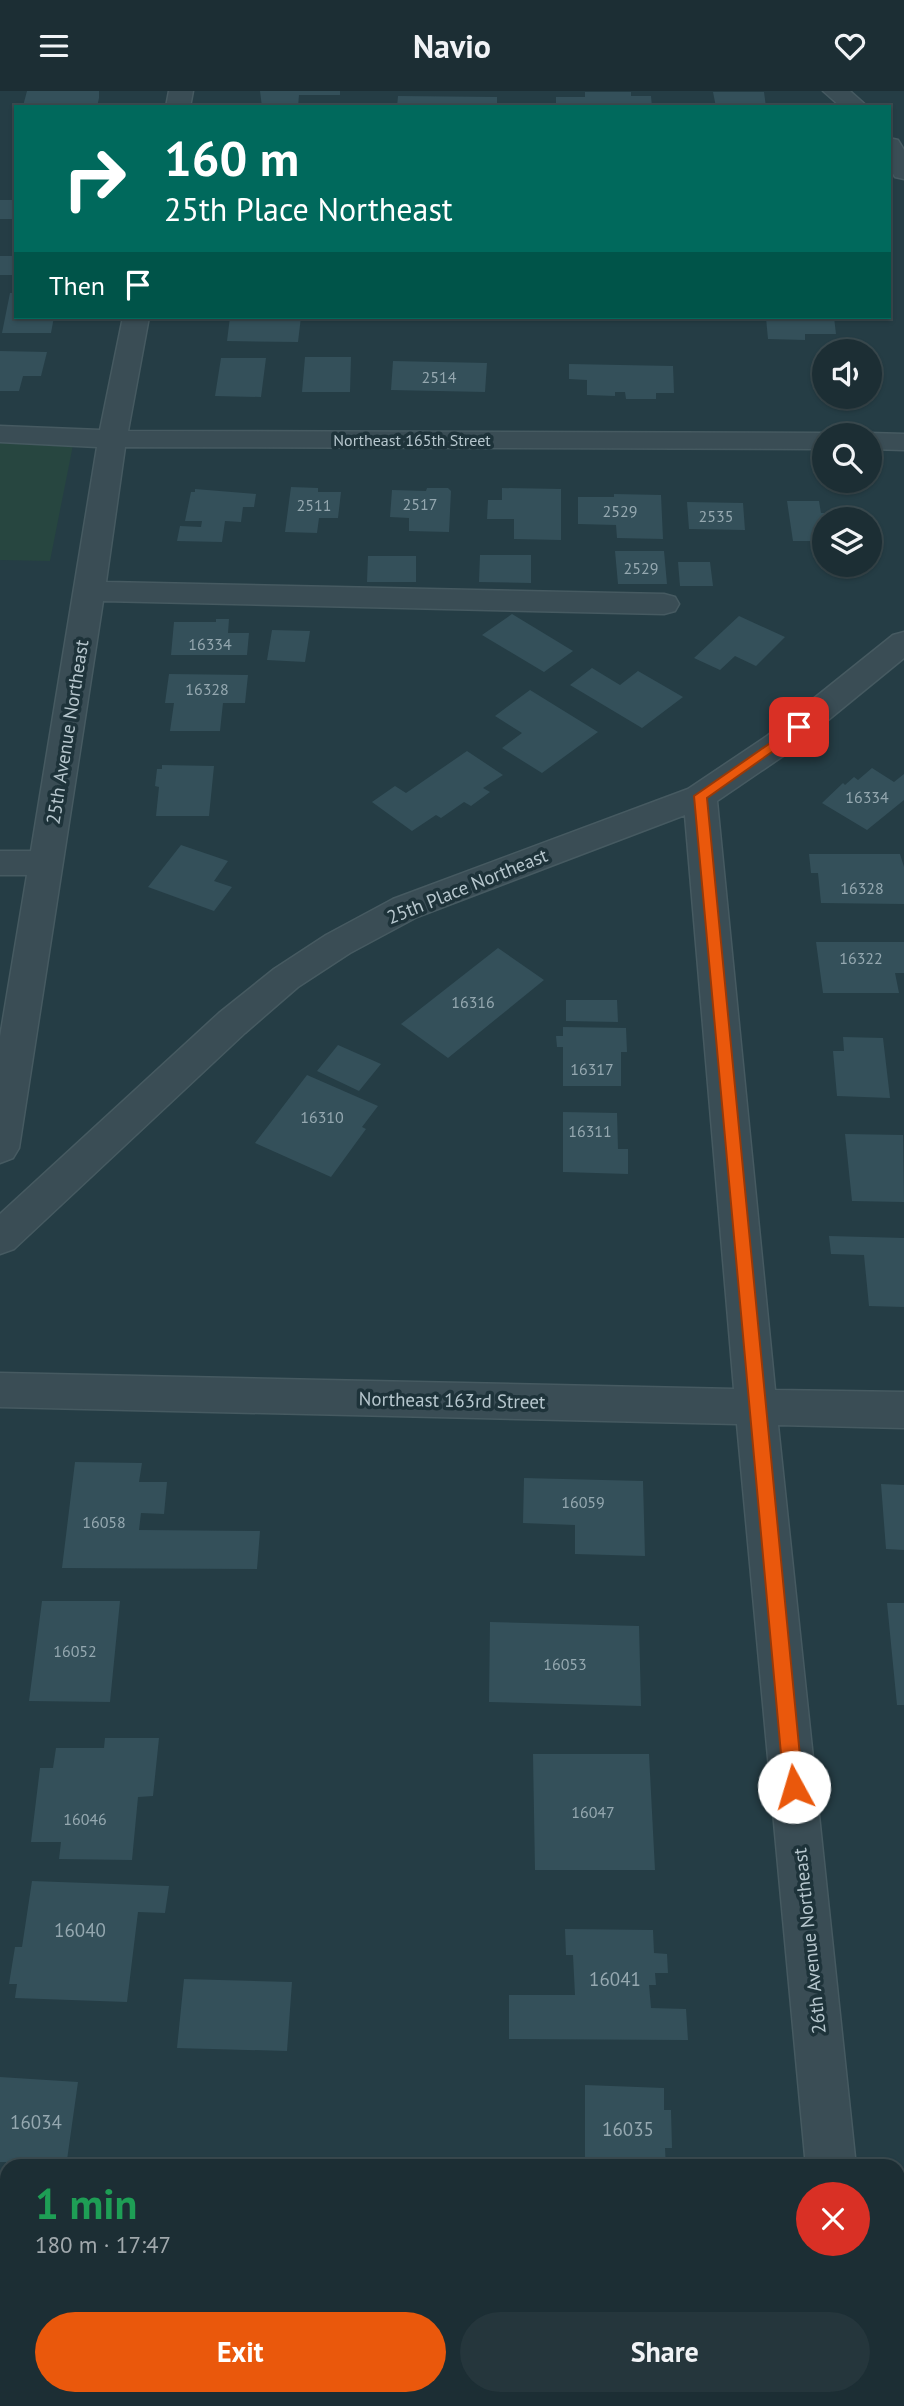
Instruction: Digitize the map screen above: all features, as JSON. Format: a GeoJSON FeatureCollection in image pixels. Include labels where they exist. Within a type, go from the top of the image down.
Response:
{"type":"FeatureCollection","features":[{"type":"Feature","properties":{"kind":"street"},"geometry":{"type":"LineString","coordinates":[[835,91],[853,105]]}},
{"type":"Feature","properties":{"kind":"street"},"geometry":{"type":"LineString","coordinates":[[891,149],[904,172]]}},
{"type":"Feature","properties":{"kind":"street","name":"25th Avenue Northeast"},"geometry":{"type":"LineString","coordinates":[[0,1148],[112,439],[136,319]]}},
{"type":"Feature","properties":{"kind":"street","name":"Northeast 165th Street"},"geometry":{"type":"LineString","coordinates":[[0,434],[112,439],[812,441]]}},
{"type":"Feature","properties":{"kind":"street"},"geometry":{"type":"LineString","coordinates":[[882,442],[904,442]]}},
{"type":"Feature","properties":{"kind":"street"},"geometry":{"type":"LineString","coordinates":[[90,591],[664,604]]}},
{"type":"Feature","properties":{"kind":"street","name":"25th Place Northeast"},"geometry":{"type":"LineString","coordinates":[[0,1238],[232,1023],[286,978],[338,944],[405,908],[700,796],[778,744],[904,642]]}},
{"type":"Feature","properties":{"kind":"street","name":"26th Avenue Northeast"},"geometry":{"type":"LineString","coordinates":[[700,796],[756,1407],[830,2159]]}},
{"type":"Feature","properties":{"kind":"street"},"geometry":{"type":"LineString","coordinates":[[0,863],[46,863]]}},
{"type":"Feature","properties":{"kind":"street","name":"Northeast 163rd Street"},"geometry":{"type":"LineString","coordinates":[[0,1390],[904,1411]]}},
{"type":"Feature","properties":{"kind":"green space"},"geometry":{"type":"Polygon","coordinates":[[[0,442],[73,445],[50,561],[0,560],[0,442]]]}},
{"type":"Feature","properties":{"kind":"building"},"geometry":{"type":"Polygon","coordinates":[[[27,91],[99,91],[97,105],[23,105],[27,91]]]}},
{"type":"Feature","properties":{"kind":"building"},"geometry":{"type":"Polygon","coordinates":[[[260,91],[340,91],[340,95],[299,95],[298,105],[262,105],[260,91]]]}},
{"type":"Feature","properties":{"kind":"building"},"geometry":{"type":"Polygon","coordinates":[[[585,92],[631,92],[631,96],[651,96],[652,105],[556,105],[556,97],[585,97],[585,92]]]}},
{"type":"Feature","properties":{"kind":"building"},"geometry":{"type":"Polygon","coordinates":[[[713,92],[764,92],[766,105],[716,105],[713,92]]]}},
{"type":"Feature","properties":{"kind":"building"},"geometry":{"type":"Polygon","coordinates":[[[398,96],[497,97],[497,105],[397,105],[398,96]]]}},
{"type":"Feature","properties":{"kind":"building"},"geometry":{"type":"Polygon","coordinates":[[[0,200],[14,200],[14,219],[0,219],[0,200]]]}},
{"type":"Feature","properties":{"kind":"building"},"geometry":{"type":"Polygon","coordinates":[[[0,256],[14,256],[14,275],[0,275],[0,256]]]}},
{"type":"Feature","properties":{"kind":"building"},"geometry":{"type":"Polygon","coordinates":[[[10,293],[14,293],[14,319],[54,319],[51,333],[2,333],[10,293]]]}},
{"type":"Feature","properties":{"kind":"building"},"geometry":{"type":"Polygon","coordinates":[[[230,319],[301,319],[298,342],[227,341],[230,319]]]}},
{"type":"Feature","properties":{"kind":"building"},"geometry":{"type":"Polygon","coordinates":[[[766,319],[834,319],[836,334],[805,334],[805,340],[768,339],[766,319]]]}},
{"type":"Feature","properties":{"kind":"building"},"geometry":{"type":"Polygon","coordinates":[[[0,351],[47,352],[41,376],[23,376],[19,391],[0,391],[0,351]]]}},
{"type":"Feature","properties":{"kind":"building"},"geometry":{"type":"Polygon","coordinates":[[[305,357],[351,357],[350,392],[302,392],[305,357]]]}},
{"type":"Feature","properties":{"kind":"building"},"geometry":{"type":"Polygon","coordinates":[[[221,358],[266,358],[261,397],[215,396],[221,358]]]}},
{"type":"Feature","properties":{"kind":"building"},"geometry":{"type":"Polygon","coordinates":[[[393,361],[487,363],[485,392],[391,390],[393,361]]]}},
{"type":"Feature","properties":{"kind":"building"},"geometry":{"type":"Polygon","coordinates":[[[569,364],[673,366],[674,393],[656,393],[656,399],[626,399],[625,392],[615,392],[615,396],[587,395],[587,380],[569,379],[569,364]]]}},
{"type":"Feature","properties":{"kind":"building"},"geometry":{"type":"Polygon","coordinates":[[[291,487],[318,488],[318,492],[341,492],[338,518],[319,518],[317,533],[285,532],[291,487]]]}},
{"type":"Feature","properties":{"kind":"building"},"geometry":{"type":"Polygon","coordinates":[[[427,488],[448,488],[451,491],[449,532],[409,531],[409,518],[390,517],[392,490],[426,491],[427,488]]]}},
{"type":"Feature","properties":{"kind":"building"},"geometry":{"type":"Polygon","coordinates":[[[502,488],[561,489],[561,540],[514,539],[514,519],[487,519],[488,500],[502,500],[502,488]]]}},
{"type":"Feature","properties":{"kind":"building"},"geometry":{"type":"Polygon","coordinates":[[[195,489],[256,494],[254,507],[243,507],[241,522],[225,521],[222,542],[177,541],[180,526],[201,527],[202,521],[185,521],[191,492],[195,492],[195,489]]]}},
{"type":"Feature","properties":{"kind":"building"},"geometry":{"type":"Polygon","coordinates":[[[614,494],[661,495],[663,539],[617,538],[616,525],[578,524],[578,497],[614,497],[614,494]]]}},
{"type":"Feature","properties":{"kind":"building"},"geometry":{"type":"Polygon","coordinates":[[[787,501],[819,501],[820,507],[812,507],[812,541],[793,541],[787,501]]]}},
{"type":"Feature","properties":{"kind":"building"},"geometry":{"type":"Polygon","coordinates":[[[687,502],[743,503],[745,530],[689,529],[687,502]]]}},
{"type":"Feature","properties":{"kind":"building"},"geometry":{"type":"Polygon","coordinates":[[[615,551],[664,551],[667,584],[618,584],[615,551]]]}},
{"type":"Feature","properties":{"kind":"building"},"geometry":{"type":"Polygon","coordinates":[[[480,555],[531,555],[531,583],[479,582],[480,555]]]}},
{"type":"Feature","properties":{"kind":"building"},"geometry":{"type":"Polygon","coordinates":[[[368,556],[416,556],[416,582],[367,582],[368,556]]]}},
{"type":"Feature","properties":{"kind":"building"},"geometry":{"type":"Polygon","coordinates":[[[678,562],[710,562],[713,586],[680,586],[678,562]]]}},
{"type":"Feature","properties":{"kind":"building"},"geometry":{"type":"Polygon","coordinates":[[[512,614],[573,651],[544,672],[482,635],[512,614]]]}},
{"type":"Feature","properties":{"kind":"building"},"geometry":{"type":"Polygon","coordinates":[[[739,616],[785,637],[756,666],[735,656],[720,670],[694,658],[739,616]]]}},
{"type":"Feature","properties":{"kind":"building"},"geometry":{"type":"Polygon","coordinates":[[[216,619],[229,619],[228,633],[249,633],[247,655],[171,655],[174,622],[216,622],[216,619]]]}},
{"type":"Feature","properties":{"kind":"building"},"geometry":{"type":"Polygon","coordinates":[[[272,630],[310,631],[305,662],[267,660],[272,630]]]}},
{"type":"Feature","properties":{"kind":"building"},"geometry":{"type":"Polygon","coordinates":[[[592,668],[620,685],[638,671],[683,697],[642,728],[570,685],[592,668]]]}},
{"type":"Feature","properties":{"kind":"building"},"geometry":{"type":"Polygon","coordinates":[[[169,674],[248,675],[245,703],[223,703],[220,731],[170,731],[174,703],[165,703],[169,674]]]}},
{"type":"Feature","properties":{"kind":"building"},"geometry":{"type":"Polygon","coordinates":[[[530,690],[598,732],[542,773],[502,748],[522,733],[495,716],[530,690]]]}},
{"type":"Feature","properties":{"kind":"building"},"geometry":{"type":"Polygon","coordinates":[[[467,751],[503,775],[483,788],[490,792],[471,806],[464,802],[441,818],[436,815],[412,831],[372,802],[395,786],[406,793],[467,751]]]}},
{"type":"Feature","properties":{"kind":"building"},"geometry":{"type":"Polygon","coordinates":[[[162,765],[214,766],[209,816],[156,816],[159,787],[155,786],[157,769],[162,769],[162,765]]]}},
{"type":"Feature","properties":{"kind":"building"},"geometry":{"type":"Polygon","coordinates":[[[872,768],[894,782],[904,774],[904,800],[867,830],[822,803],[843,783],[845,785],[854,777],[858,780],[872,768]]]}},
{"type":"Feature","properties":{"kind":"building"},"geometry":{"type":"Polygon","coordinates":[[[181,845],[228,861],[214,881],[232,887],[214,911],[148,887],[181,845]]]}},
{"type":"Feature","properties":{"kind":"building"},"geometry":{"type":"Polygon","coordinates":[[[809,854],[900,854],[904,867],[904,904],[821,903],[818,873],[811,873],[809,854]]]}},
{"type":"Feature","properties":{"kind":"building"},"geometry":{"type":"Polygon","coordinates":[[[816,942],[904,942],[904,973],[895,973],[899,993],[823,993],[816,942]]]}},
{"type":"Feature","properties":{"kind":"building"},"geometry":{"type":"Polygon","coordinates":[[[498,948],[544,980],[448,1058],[401,1024],[498,948]]]}},
{"type":"Feature","properties":{"kind":"building"},"geometry":{"type":"Polygon","coordinates":[[[566,1000],[617,1000],[618,1022],[566,1021],[566,1000]]]}},
{"type":"Feature","properties":{"kind":"building"},"geometry":{"type":"Polygon","coordinates":[[[563,1027],[626,1028],[627,1052],[621,1052],[621,1086],[563,1086],[563,1047],[557,1047],[556,1036],[563,1036],[563,1027]]]}},
{"type":"Feature","properties":{"kind":"building"},"geometry":{"type":"Polygon","coordinates":[[[843,1037],[883,1038],[890,1098],[837,1096],[833,1051],[844,1051],[843,1037]]]}},
{"type":"Feature","properties":{"kind":"building"},"geometry":{"type":"Polygon","coordinates":[[[338,1045],[381,1064],[359,1091],[317,1071],[338,1045]]]}},
{"type":"Feature","properties":{"kind":"building"},"geometry":{"type":"Polygon","coordinates":[[[307,1075],[378,1106],[362,1127],[366,1129],[331,1177],[255,1143],[307,1075]]]}},
{"type":"Feature","properties":{"kind":"building"},"geometry":{"type":"Polygon","coordinates":[[[563,1112],[617,1113],[618,1149],[628,1149],[628,1174],[563,1172],[563,1112]]]}},
{"type":"Feature","properties":{"kind":"building"},"geometry":{"type":"Polygon","coordinates":[[[845,1134],[903,1135],[904,1202],[852,1201],[845,1134]]]}},
{"type":"Feature","properties":{"kind":"building"},"geometry":{"type":"Polygon","coordinates":[[[829,1236],[904,1238],[904,1307],[869,1306],[864,1255],[831,1254],[829,1236]]]}},
{"type":"Feature","properties":{"kind":"building"},"geometry":{"type":"Polygon","coordinates":[[[75,1462],[142,1463],[139,1482],[167,1482],[164,1514],[141,1513],[139,1530],[260,1531],[257,1569],[62,1568],[75,1462]]]}},
{"type":"Feature","properties":{"kind":"building"},"geometry":{"type":"Polygon","coordinates":[[[524,1478],[643,1481],[645,1556],[575,1554],[575,1525],[523,1523],[524,1478]]]}},
{"type":"Feature","properties":{"kind":"building"},"geometry":{"type":"Polygon","coordinates":[[[881,1484],[904,1485],[904,1550],[886,1549],[881,1484]]]}},
{"type":"Feature","properties":{"kind":"building"},"geometry":{"type":"Polygon","coordinates":[[[42,1601],[120,1601],[110,1702],[29,1701],[42,1601]]]}},
{"type":"Feature","properties":{"kind":"building"},"geometry":{"type":"Polygon","coordinates":[[[887,1603],[904,1603],[904,1705],[897,1705],[887,1603]]]}},
{"type":"Feature","properties":{"kind":"building"},"geometry":{"type":"Polygon","coordinates":[[[490,1622],[639,1626],[641,1706],[489,1702],[490,1622]]]}},
{"type":"Feature","properties":{"kind":"building"},"geometry":{"type":"Polygon","coordinates":[[[105,1738],[159,1738],[153,1796],[138,1797],[132,1860],[59,1859],[61,1842],[31,1842],[40,1768],[53,1768],[56,1748],[104,1748],[105,1738]]]}},
{"type":"Feature","properties":{"kind":"building"},"geometry":{"type":"Polygon","coordinates":[[[533,1754],[649,1754],[655,1870],[535,1870],[533,1754]]]}},
{"type":"Feature","properties":{"kind":"building"},"geometry":{"type":"Polygon","coordinates":[[[32,1881],[169,1886],[165,1913],[138,1912],[127,2002],[15,1998],[17,1984],[9,1984],[15,1947],[22,1947],[32,1881]]]}},
{"type":"Feature","properties":{"kind":"building"},"geometry":{"type":"Polygon","coordinates":[[[565,1929],[653,1930],[654,1953],[667,1954],[668,1973],[655,1973],[656,1985],[649,1985],[651,2008],[686,2009],[688,2040],[509,2039],[509,1995],[575,1995],[573,1955],[566,1955],[565,1929]]]}},
{"type":"Feature","properties":{"kind":"building"},"geometry":{"type":"Polygon","coordinates":[[[184,1979],[292,1982],[287,2051],[177,2048],[184,1979]]]}},
{"type":"Feature","properties":{"kind":"building"},"geometry":{"type":"Polygon","coordinates":[[[0,2077],[78,2082],[67,2159],[0,2159],[0,2077]]]}},
{"type":"Feature","properties":{"kind":"building"},"geometry":{"type":"Polygon","coordinates":[[[585,2085],[664,2088],[664,2110],[671,2110],[672,2148],[665,2148],[666,2159],[585,2159],[585,2085]]]}},
{"type":"Feature","properties":{"kind":"route"},"geometry":{"type":"LineString","coordinates":[[794,1787],[700,796],[799,727]]}}]}
